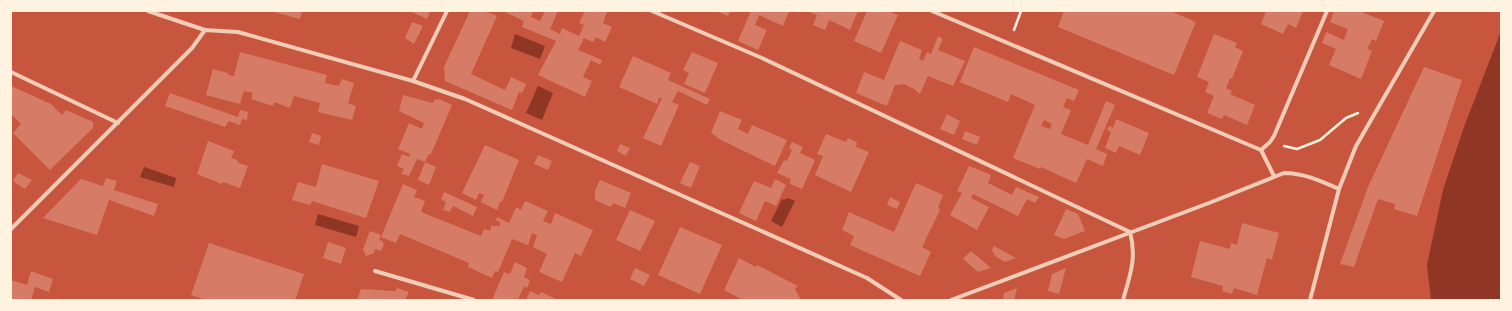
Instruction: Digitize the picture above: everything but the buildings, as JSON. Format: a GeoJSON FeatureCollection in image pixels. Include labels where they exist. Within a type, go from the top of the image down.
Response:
{"type":"FeatureCollection","features":[{"type":"Feature","properties":{"kind":"street"},"geometry":{"type":"LineString","coordinates":[[148,11],[205,30],[238,32],[413,81],[465,99],[867,278],[901,300]]}},
{"type":"Feature","properties":{"kind":"street"},"geometry":{"type":"LineString","coordinates":[[413,81],[447,11]]}},
{"type":"Feature","properties":{"kind":"street"},"geometry":{"type":"LineString","coordinates":[[652,11],[762,58],[1130,232],[1134,246],[1133,264],[1123,300]]}},
{"type":"Feature","properties":{"kind":"street"},"geometry":{"type":"LineString","coordinates":[[932,11],[1261,150],[1274,176]]}},
{"type":"Feature","properties":{"kind":"street"},"geometry":{"type":"LineString","coordinates":[[1261,150],[1274,136],[1327,11]]}},
{"type":"Feature","properties":{"kind":"street"},"geometry":{"type":"LineString","coordinates":[[1310,300],[1339,189],[1356,146],[1434,11]]}},
{"type":"Feature","properties":{"kind":"street"},"geometry":{"type":"LineString","coordinates":[[11,229],[192,48],[205,30]]}},
{"type":"Feature","properties":{"kind":"street"},"geometry":{"type":"LineString","coordinates":[[11,72],[118,123]]}},
{"type":"Feature","properties":{"kind":"street"},"geometry":{"type":"LineString","coordinates":[[951,300],[1284,173],[1296,173],[1310,177],[1339,189]]}},
{"type":"Feature","properties":{"kind":"street"},"geometry":{"type":"LineString","coordinates":[[375,271],[474,300]]}},
{"type":"Feature","properties":{"kind":"path"},"geometry":{"type":"LineString","coordinates":[[1008,43],[1021,11]]}},
{"type":"Feature","properties":{"kind":"path"},"geometry":{"type":"LineString","coordinates":[[1270,142],[1297,149],[1320,140],[1346,118],[1380,104]]}},
{"type":"Feature","properties":{"kind":"shaded area"},"geometry":{"type":"Polygon","coordinates":[[[1501,31],[1501,300],[1431,300],[1427,265],[1443,190],[1464,127],[1501,31]]]}},
{"type":"Feature","properties":{"kind":"shaded area"},"geometry":{"type":"Polygon","coordinates":[[[515,34],[545,46],[540,59],[511,48],[515,34]]]}},
{"type":"Feature","properties":{"kind":"shaded area"},"geometry":{"type":"Polygon","coordinates":[[[538,86],[553,93],[542,120],[526,113],[538,86]]]}},
{"type":"Feature","properties":{"kind":"shaded area"},"geometry":{"type":"Polygon","coordinates":[[[144,167],[176,178],[174,187],[140,177],[144,167]]]}},
{"type":"Feature","properties":{"kind":"shaded area"},"geometry":{"type":"Polygon","coordinates":[[[788,198],[795,201],[782,227],[771,221],[782,199],[784,200],[788,198]]]}},
{"type":"Feature","properties":{"kind":"shaded area"},"geometry":{"type":"Polygon","coordinates":[[[318,214],[359,226],[356,237],[315,225],[318,214]]]}}]}
